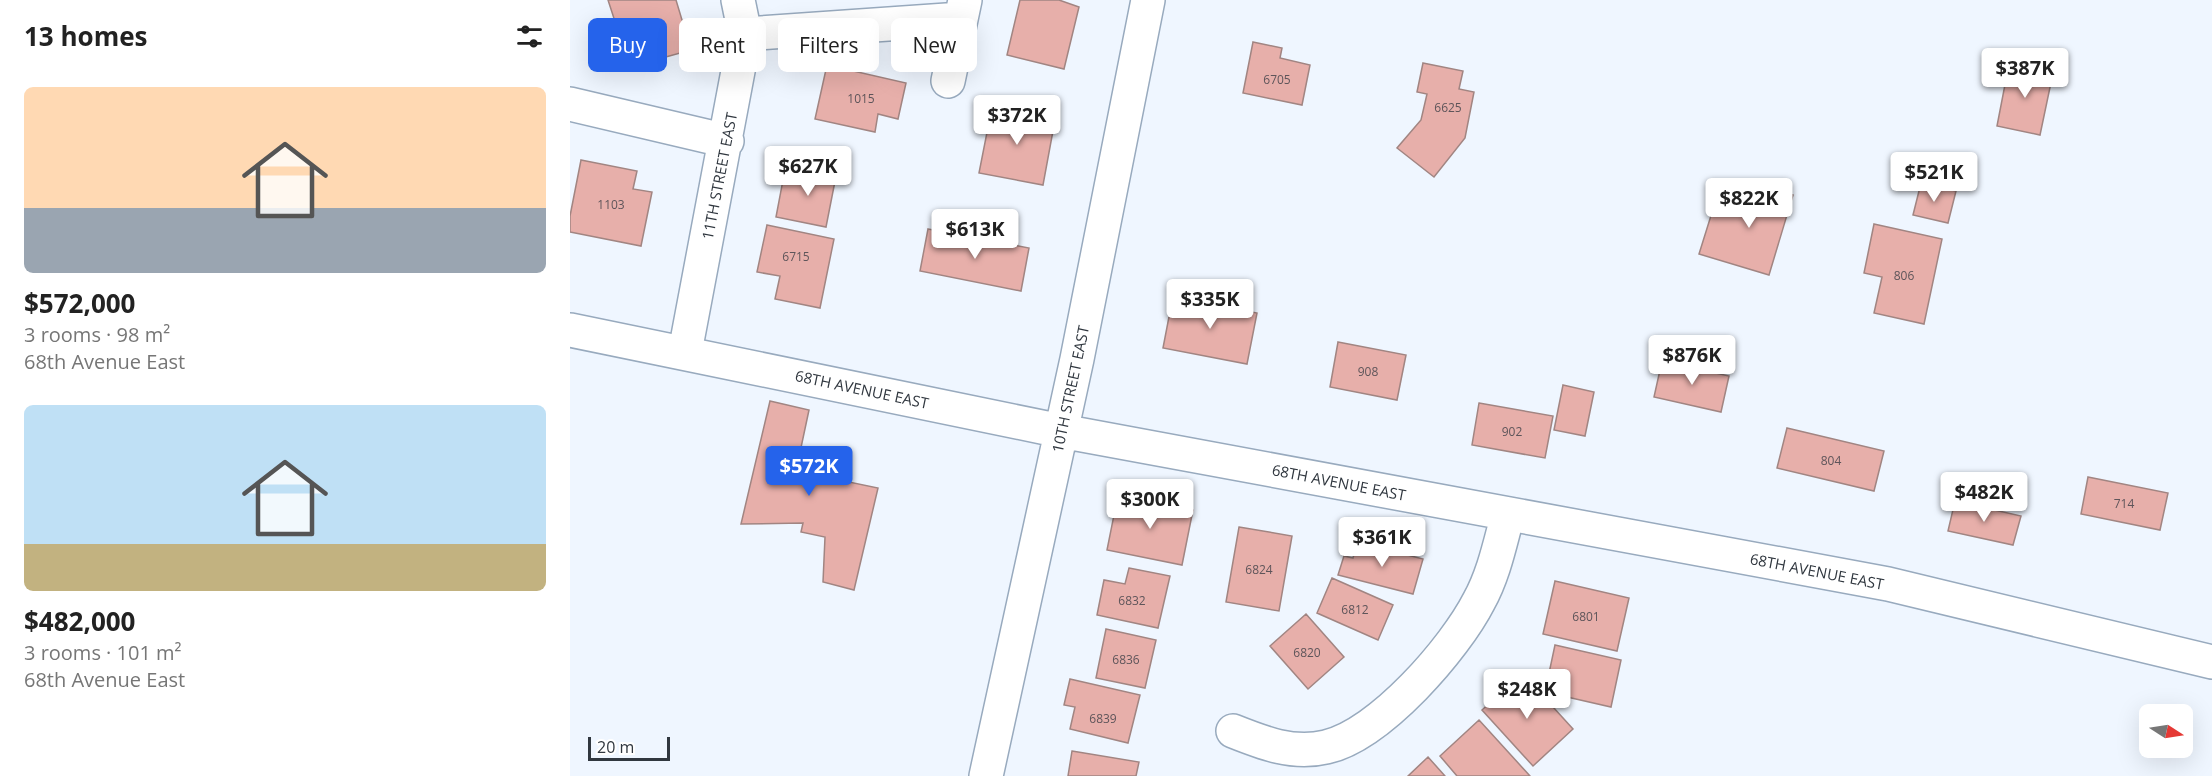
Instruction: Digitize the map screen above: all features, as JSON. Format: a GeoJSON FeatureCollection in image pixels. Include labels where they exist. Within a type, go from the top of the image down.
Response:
{"type":"FeatureCollection","features":[{"type":"Feature","properties":{"kind":"street","name":"11TH STREET EAST"},"geometry":{"type":"LineString","coordinates":[[738,0],[742,18]]}},
{"type":"Feature","properties":{"kind":"street","name":"10TH STREET EAST"},"geometry":{"type":"LineString","coordinates":[[986,776],[1061,431],[1148,0]]}},
{"type":"Feature","properties":{"kind":"street"},"geometry":{"type":"LineString","coordinates":[[766,32],[963,10],[948,81]]}},
{"type":"Feature","properties":{"kind":"street","name":"11TH STREET EAST"},"geometry":{"type":"LineString","coordinates":[[685,352],[739,72]]}},
{"type":"Feature","properties":{"kind":"street"},"geometry":{"type":"LineString","coordinates":[[570,104],[727,141]]}},
{"type":"Feature","properties":{"kind":"street","name":"68TH AVENUE EAST"},"geometry":{"type":"LineString","coordinates":[[570,330],[1061,431],[1888,584],[2212,662]]}},
{"type":"Feature","properties":{"kind":"street"},"geometry":{"type":"LineString","coordinates":[[1233,731],[1272,746],[1302,750],[1328,747],[1354,735],[1382,716],[1440,660],[1460,634],[1480,600],[1508,514]]}},
{"type":"Feature","properties":{"kind":"building"},"geometry":{"type":"Polygon","coordinates":[[[608,0],[676,0],[681,18],[679,18],[679,53],[667,57],[667,18],[614,18],[608,0]]]}},
{"type":"Feature","properties":{"kind":"building"},"geometry":{"type":"Polygon","coordinates":[[[1020,0],[1059,0],[1079,7],[1064,69],[1007,55],[1020,0]]]}},
{"type":"Feature","properties":{"kind":"building"},"geometry":{"type":"Polygon","coordinates":[[[1253,42],[1282,48],[1280,58],[1310,65],[1302,105],[1243,93],[1253,42]]]}},
{"type":"Feature","properties":{"kind":"building"},"geometry":{"type":"Polygon","coordinates":[[[1423,63],[1463,71],[1459,89],[1474,92],[1465,138],[1434,177],[1397,148],[1421,120],[1427,94],[1417,92],[1423,63]]]}},
{"type":"Feature","properties":{"kind":"building"},"geometry":{"type":"Polygon","coordinates":[[[2009,64],[2053,73],[2040,135],[1997,126],[2009,64]]]}},
{"type":"Feature","properties":{"kind":"building"},"geometry":{"type":"Polygon","coordinates":[[[825,72],[858,72],[906,83],[898,119],[878,114],[875,132],[815,119],[825,72]]]}},
{"type":"Feature","properties":{"kind":"building"},"geometry":{"type":"Polygon","coordinates":[[[992,107],[1055,120],[1043,185],[979,173],[992,107]]]}},
{"type":"Feature","properties":{"kind":"building"},"geometry":{"type":"Polygon","coordinates":[[[581,160],[637,171],[633,189],[652,192],[641,246],[570,232],[570,216],[581,160]]]}},
{"type":"Feature","properties":{"kind":"building"},"geometry":{"type":"Polygon","coordinates":[[[803,165],[837,171],[826,227],[776,217],[783,180],[800,183],[803,165]]]}},
{"type":"Feature","properties":{"kind":"building"},"geometry":{"type":"Polygon","coordinates":[[[1747,181],[1793,195],[1769,275],[1699,254],[1714,206],[1737,213],[1747,181]]]}},
{"type":"Feature","properties":{"kind":"building"},"geometry":{"type":"Polygon","coordinates":[[[1921,183],[1956,191],[1948,223],[1913,215],[1921,183]]]}},
{"type":"Feature","properties":{"kind":"building"},"geometry":{"type":"Polygon","coordinates":[[[1874,224],[1942,239],[1924,324],[1874,313],[1882,277],[1864,273],[1874,224]]]}},
{"type":"Feature","properties":{"kind":"building"},"geometry":{"type":"Polygon","coordinates":[[[767,225],[834,239],[820,308],[775,299],[780,276],[757,272],[767,225]]]}},
{"type":"Feature","properties":{"kind":"building"},"geometry":{"type":"Polygon","coordinates":[[[928,229],[1029,248],[1021,291],[920,271],[928,229]]]}},
{"type":"Feature","properties":{"kind":"building"},"geometry":{"type":"Polygon","coordinates":[[[1173,296],[1257,313],[1247,364],[1163,348],[1173,296]]]}},
{"type":"Feature","properties":{"kind":"building"},"geometry":{"type":"Polygon","coordinates":[[[1338,342],[1406,355],[1397,400],[1330,387],[1338,342]]]}},
{"type":"Feature","properties":{"kind":"building"},"geometry":{"type":"Polygon","coordinates":[[[1662,361],[1729,376],[1721,412],[1654,397],[1662,361]]]}},
{"type":"Feature","properties":{"kind":"building"},"geometry":{"type":"Polygon","coordinates":[[[1563,385],[1594,392],[1585,436],[1554,430],[1563,385]]]}},
{"type":"Feature","properties":{"kind":"building"},"geometry":{"type":"Polygon","coordinates":[[[770,401],[809,410],[796,471],[878,488],[854,590],[823,582],[825,537],[801,532],[803,523],[741,524],[770,401]]]}},
{"type":"Feature","properties":{"kind":"building"},"geometry":{"type":"Polygon","coordinates":[[[1479,403],[1553,416],[1545,458],[1472,445],[1479,403]]]}},
{"type":"Feature","properties":{"kind":"building"},"geometry":{"type":"Polygon","coordinates":[[[1787,428],[1884,451],[1874,491],[1777,468],[1787,428]]]}},
{"type":"Feature","properties":{"kind":"building"},"geometry":{"type":"Polygon","coordinates":[[[2088,477],[2168,493],[2160,530],[2081,514],[2088,477]]]}},
{"type":"Feature","properties":{"kind":"building"},"geometry":{"type":"Polygon","coordinates":[[[1118,495],[1193,510],[1182,565],[1107,550],[1118,495]]]}},
{"type":"Feature","properties":{"kind":"building"},"geometry":{"type":"Polygon","coordinates":[[[1955,501],[2021,516],[2013,545],[1948,531],[1955,501]]]}},
{"type":"Feature","properties":{"kind":"building"},"geometry":{"type":"Polygon","coordinates":[[[1239,527],[1292,536],[1279,611],[1226,602],[1239,527]]]}},
{"type":"Feature","properties":{"kind":"building"},"geometry":{"type":"Polygon","coordinates":[[[1357,542],[1423,559],[1413,594],[1338,575],[1344,556],[1353,558],[1357,542]]]}},
{"type":"Feature","properties":{"kind":"building"},"geometry":{"type":"Polygon","coordinates":[[[1129,568],[1170,576],[1158,628],[1097,615],[1104,580],[1125,584],[1129,568]]]}},
{"type":"Feature","properties":{"kind":"building"},"geometry":{"type":"Polygon","coordinates":[[[1332,578],[1393,605],[1378,640],[1317,613],[1332,578]]]}},
{"type":"Feature","properties":{"kind":"building"},"geometry":{"type":"Polygon","coordinates":[[[1555,581],[1629,598],[1617,651],[1543,634],[1555,581]]]}},
{"type":"Feature","properties":{"kind":"building"},"geometry":{"type":"Polygon","coordinates":[[[1306,614],[1344,657],[1308,689],[1270,646],[1306,614]]]}},
{"type":"Feature","properties":{"kind":"building"},"geometry":{"type":"Polygon","coordinates":[[[1106,629],[1156,640],[1145,688],[1096,678],[1106,629]]]}},
{"type":"Feature","properties":{"kind":"building"},"geometry":{"type":"Polygon","coordinates":[[[1555,645],[1621,660],[1611,707],[1545,692],[1555,645]]]}},
{"type":"Feature","properties":{"kind":"building"},"geometry":{"type":"Polygon","coordinates":[[[1522,673],[1573,729],[1533,766],[1482,710],[1522,673]]]}},
{"type":"Feature","properties":{"kind":"building"},"geometry":{"type":"Polygon","coordinates":[[[1070,679],[1140,695],[1128,743],[1070,729],[1075,707],[1064,705],[1070,679]]]}},
{"type":"Feature","properties":{"kind":"building"},"geometry":{"type":"Polygon","coordinates":[[[1479,720],[1530,776],[1457,776],[1440,756],[1479,720]]]}},
{"type":"Feature","properties":{"kind":"building"},"geometry":{"type":"Polygon","coordinates":[[[1072,751],[1139,762],[1136,776],[1068,776],[1072,751]]]}},
{"type":"Feature","properties":{"kind":"building"},"geometry":{"type":"Polygon","coordinates":[[[1428,757],[1445,776],[1408,776],[1428,757]]]}}]}
